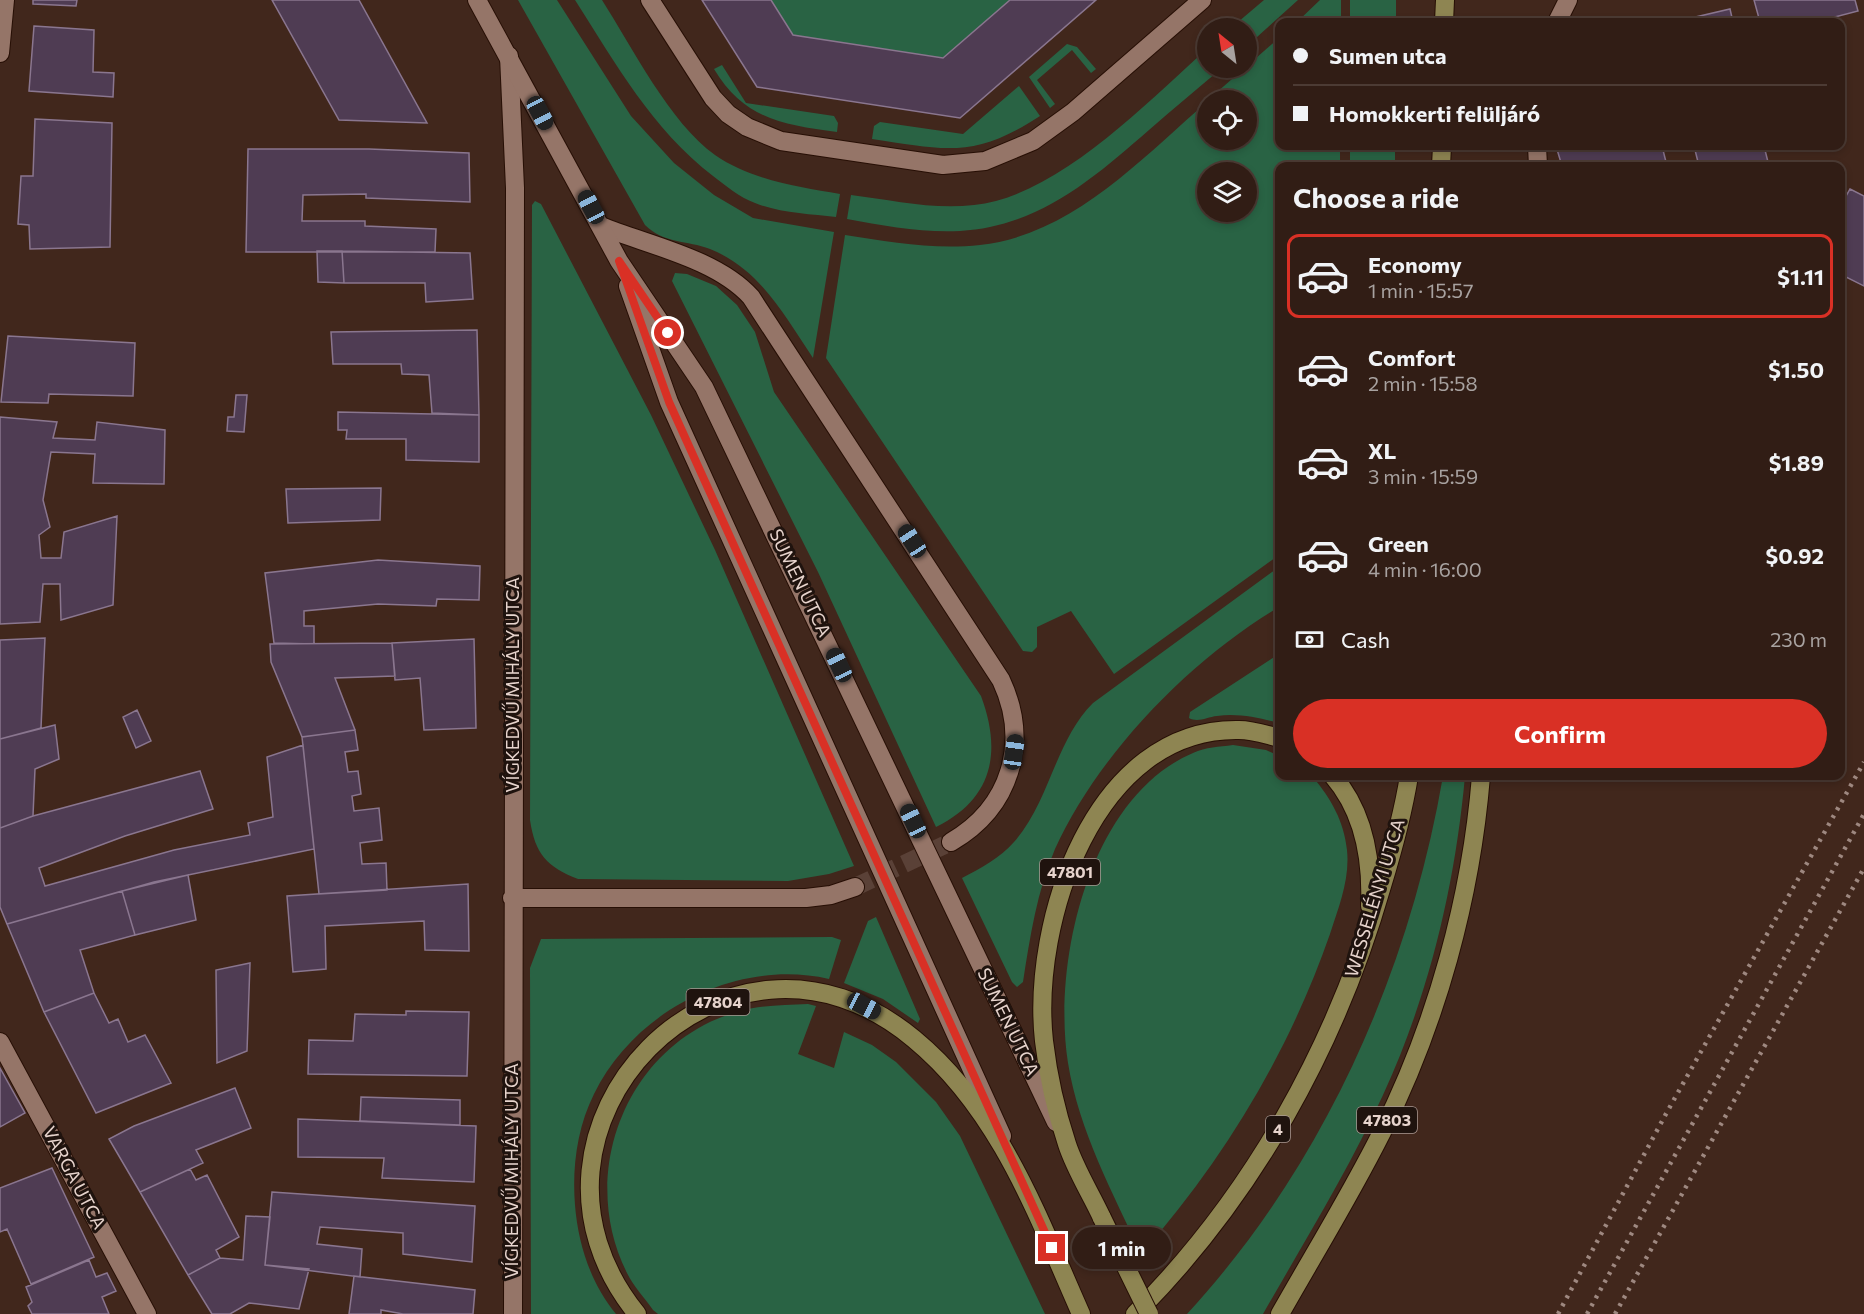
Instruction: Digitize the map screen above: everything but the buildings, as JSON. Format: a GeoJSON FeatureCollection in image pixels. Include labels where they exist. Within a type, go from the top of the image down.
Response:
{"type":"FeatureCollection","features":[{"type":"Feature","properties":{"kind":"main road"},"geometry":{"type":"LineString","coordinates":[[1444,0],[1444,18]]}},
{"type":"Feature","properties":{"kind":"main road","name":"47801"},"geometry":{"type":"LineString","coordinates":[[1067,1145],[1044,1041],[1044,983],[1057,912],[1087,832],[1128,773],[1160,751],[1197,735],[1219,731],[1241,730],[1275,737]]}},
{"type":"Feature","properties":{"kind":"main road"},"geometry":{"type":"LineString","coordinates":[[1336,780],[1353,806],[1366,844],[1370,889],[1369,932]]}},
{"type":"Feature","properties":{"kind":"main road","name":"WESSELÉNYI UTCA"},"geometry":{"type":"LineString","coordinates":[[1140,1311],[1193,1251],[1265,1151],[1329,1032],[1369,932],[1390,859],[1408,780]]}},
{"type":"Feature","properties":{"kind":"main road","name":"47803"},"geometry":{"type":"LineString","coordinates":[[1280,1314],[1362,1169],[1399,1096],[1436,999],[1459,911],[1477,815],[1481,780]]}},
{"type":"Feature","properties":{"kind":"main road","name":"47804"},"geometry":{"type":"LineString","coordinates":[[637,1314],[609,1271],[597,1237],[591,1196],[594,1146],[611,1096],[633,1065],[661,1035],[707,1006],[755,991],[793,988],[828,993],[864,1006],[914,1039],[952,1075],[986,1120],[1018,1170]]}},
{"type":"Feature","properties":{"kind":"main road"},"geometry":{"type":"LineString","coordinates":[[1067,1145],[1102,1218],[1140,1311]]}},
{"type":"Feature","properties":{"kind":"main road"},"geometry":{"type":"LineString","coordinates":[[1018,1170],[1082,1314]]}},
{"type":"Feature","properties":{"kind":"street"},"geometry":{"type":"LineString","coordinates":[[0,43],[5,0]]}},
{"type":"Feature","properties":{"kind":"street","name":"SUMEN UTCA"},"geometry":{"type":"LineString","coordinates":[[477,0],[619,261],[705,387],[1067,1145]]}},
{"type":"Feature","properties":{"kind":"street"},"geometry":{"type":"LineString","coordinates":[[650,0],[713,98],[728,114],[747,127],[781,141],[943,165],[985,161],[1034,141],[1073,112],[1202,0]]}},
{"type":"Feature","properties":{"kind":"street"},"geometry":{"type":"LineString","coordinates":[[1559,18],[1568,0]]}},
{"type":"Feature","properties":{"kind":"street","name":"VÍGKEDVŰ MIHÁLY UTCA"},"geometry":{"type":"LineString","coordinates":[[509,56],[515,188],[513,1314]]}},
{"type":"Feature","properties":{"kind":"street"},"geometry":{"type":"LineString","coordinates":[[601,226],[706,264],[736,281],[752,297],[1001,680],[1014,714],[1016,739],[1011,768],[998,798],[989,811],[966,834],[951,842]]}},
{"type":"Feature","properties":{"kind":"street","name":"SUMEN UTCA"},"geometry":{"type":"LineString","coordinates":[[619,261],[669,402],[1018,1170]]}},
{"type":"Feature","properties":{"kind":"street"},"geometry":{"type":"LineString","coordinates":[[513,898],[806,898],[831,895],[855,886]]}},
{"type":"Feature","properties":{"kind":"street","name":"VARGA UTCA"},"geometry":{"type":"LineString","coordinates":[[0,1042],[147,1314]]}},
{"type":"Feature","properties":{"kind":"green space"},"geometry":{"type":"Polygon","coordinates":[[[518,0],[557,0],[631,116],[674,163],[714,195],[753,218],[834,232],[813,358],[781,310],[743,268],[710,249],[668,239],[645,225],[518,0]]]}},
{"type":"Feature","properties":{"kind":"green space"},"geometry":{"type":"Polygon","coordinates":[[[575,0],[602,0],[667,104],[698,141],[715,155],[744,171],[791,185],[840,194],[836,217],[795,213],[755,203],[733,191],[691,158],[671,138],[636,94],[575,0]]]}},
{"type":"Feature","properties":{"kind":"green space"},"geometry":{"type":"Polygon","coordinates":[[[771,0],[1010,0],[943,58],[793,35],[771,0]]]}},
{"type":"Feature","properties":{"kind":"green space"},"geometry":{"type":"Polygon","coordinates":[[[1264,0],[1298,0],[1278,18],[1275,18],[1275,21],[1257,37],[1257,18],[1243,18],[1264,0]]]}},
{"type":"Feature","properties":{"kind":"green space"},"geometry":{"type":"Polygon","coordinates":[[[1320,0],[1341,0],[1341,18],[1301,18],[1320,0]]]}},
{"type":"Feature","properties":{"kind":"green space"},"geometry":{"type":"Polygon","coordinates":[[[1350,0],[1396,0],[1396,18],[1350,18],[1350,0]]]}},
{"type":"Feature","properties":{"kind":"green space"},"geometry":{"type":"Polygon","coordinates":[[[1275,41],[1275,150],[1340,150],[1340,162],[1275,162],[1275,558],[1114,674],[1071,611],[1037,627],[1037,647],[1032,652],[1023,651],[826,358],[845,235],[946,247],[980,245],[1014,238],[1045,226],[1075,210],[1104,191],[1197,111],[1197,150],[1257,150],[1257,90],[1219,90],[1233,78],[1257,78],[1257,57],[1275,41]]]}},
{"type":"Feature","properties":{"kind":"green space"},"geometry":{"type":"Polygon","coordinates":[[[1067,44],[1077,47],[1096,69],[1091,73],[1072,50],[1037,80],[1055,104],[1050,108],[1029,77],[1067,44]]]}},
{"type":"Feature","properties":{"kind":"green space"},"geometry":{"type":"Polygon","coordinates":[[[1197,58],[1197,78],[1210,78],[1086,182],[1040,210],[1015,220],[960,231],[918,230],[847,219],[851,195],[943,206],[974,205],[1005,198],[1037,185],[1068,166],[1129,120],[1197,58]]]}},
{"type":"Feature","properties":{"kind":"green space"},"geometry":{"type":"Polygon","coordinates":[[[722,65],[746,103],[834,116],[838,123],[837,132],[782,122],[752,109],[738,99],[714,69],[722,65]]]}},
{"type":"Feature","properties":{"kind":"green space"},"geometry":{"type":"Polygon","coordinates":[[[1019,86],[1040,116],[996,139],[959,148],[940,148],[872,139],[874,126],[880,122],[963,134],[1019,86]]]}},
{"type":"Feature","properties":{"kind":"green space"},"geometry":{"type":"Polygon","coordinates":[[[1350,150],[1395,150],[1395,162],[1350,162],[1350,150]]]}},
{"type":"Feature","properties":{"kind":"green space"},"geometry":{"type":"Polygon","coordinates":[[[535,201],[541,204],[651,415],[715,550],[854,866],[829,874],[788,881],[578,879],[558,870],[544,858],[535,842],[530,820],[532,205],[535,201]]]}},
{"type":"Feature","properties":{"kind":"green space"},"geometry":{"type":"Polygon","coordinates":[[[675,273],[687,274],[716,286],[737,305],[755,332],[774,392],[981,696],[991,736],[988,772],[981,788],[970,803],[955,816],[936,827],[818,572],[672,281],[675,273]]]}},
{"type":"Feature","properties":{"kind":"green space"},"geometry":{"type":"Polygon","coordinates":[[[1275,570],[1275,610],[1213,653],[1150,712],[1096,778],[1073,813],[1055,849],[1043,881],[1031,931],[1023,982],[1017,987],[1012,982],[962,878],[1003,853],[1026,826],[1070,735],[1080,718],[1093,703],[1275,570]]]}},
{"type":"Feature","properties":{"kind":"green space"},"geometry":{"type":"Polygon","coordinates":[[[1275,657],[1275,722],[1233,715],[1199,720],[1189,718],[1190,712],[1275,657]]]}},
{"type":"Feature","properties":{"kind":"green space"},"geometry":{"type":"Polygon","coordinates":[[[1233,745],[1266,750],[1275,754],[1275,780],[1315,780],[1331,802],[1340,820],[1347,850],[1347,871],[1340,903],[1314,978],[1274,1062],[1251,1103],[1200,1181],[1141,1254],[1098,1161],[1073,1088],[1068,1063],[1065,1022],[1066,978],[1073,932],[1086,887],[1104,844],[1127,806],[1157,775],[1193,753],[1208,748],[1233,745]]]}},
{"type":"Feature","properties":{"kind":"green space"},"geometry":{"type":"Polygon","coordinates":[[[1442,780],[1465,780],[1447,899],[1427,979],[1383,1095],[1340,1179],[1263,1314],[1187,1314],[1236,1256],[1280,1195],[1319,1130],[1354,1063],[1383,994],[1408,922],[1428,850],[1442,780]]]}},
{"type":"Feature","properties":{"kind":"green space"},"geometry":{"type":"Polygon","coordinates":[[[876,917],[920,1019],[918,1023],[883,999],[844,983],[868,921],[876,917]]]}},
{"type":"Feature","properties":{"kind":"green space"},"geometry":{"type":"Polygon","coordinates":[[[832,937],[841,940],[829,979],[794,974],[759,976],[725,984],[692,997],[662,1015],[635,1038],[612,1064],[594,1094],[583,1120],[575,1163],[574,1191],[579,1234],[587,1263],[599,1290],[616,1314],[531,1314],[530,968],[541,939],[832,937]]]}},
{"type":"Feature","properties":{"kind":"green space"},"geometry":{"type":"Polygon","coordinates":[[[808,1004],[816,1006],[798,1054],[834,1068],[844,1032],[872,1045],[896,1062],[936,1102],[960,1136],[1045,1314],[658,1314],[653,1310],[627,1273],[613,1234],[607,1194],[611,1154],[622,1115],[642,1080],[668,1050],[701,1027],[748,1009],[808,1004]]]}},
{"type":"Feature","properties":{"kind":"tunnel"},"geometry":{"type":"LineString","coordinates":[[855,887],[951,842]]}},
{"type":"Feature","properties":{"kind":"railway"},"geometry":{"type":"LineString","coordinates":[[1558,1314],[1667,1112],[1864,762]]}},
{"type":"Feature","properties":{"kind":"railway"},"geometry":{"type":"LineString","coordinates":[[1587,1314],[1864,814]]}},
{"type":"Feature","properties":{"kind":"railway"},"geometry":{"type":"LineString","coordinates":[[1615,1314],[1864,868]]}},
{"type":"Feature","properties":{"kind":"route"},"geometry":{"type":"LineString","coordinates":[[668,333],[619,261],[669,402],[768,615],[894,903],[1052,1248]]}}]}
